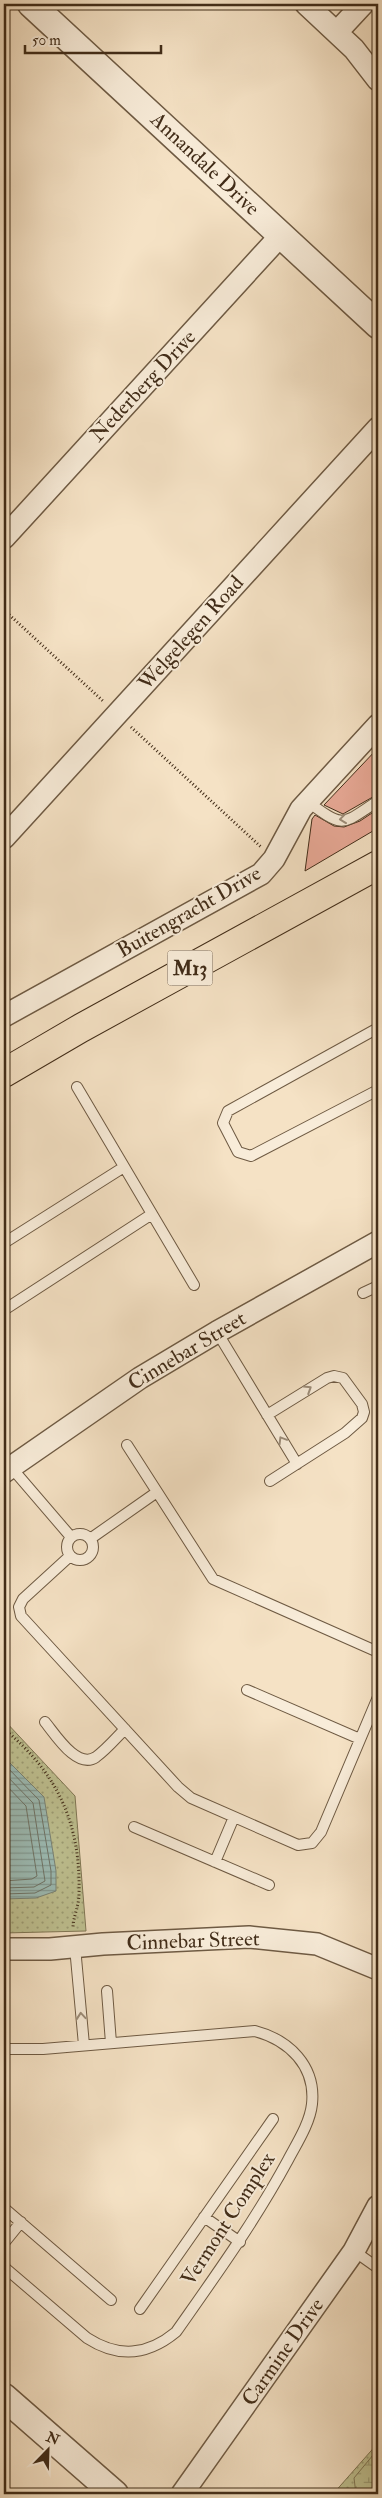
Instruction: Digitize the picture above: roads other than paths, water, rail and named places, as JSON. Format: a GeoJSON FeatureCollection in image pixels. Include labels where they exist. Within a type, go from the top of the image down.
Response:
{"type":"FeatureCollection","features":[{"type":"Feature","properties":{"kind":"main road","name":"M13"},"geometry":{"type":"LineString","coordinates":[[4,1073],[81,1028],[378,865]]}},
{"type":"Feature","properties":{"kind":"street","name":"Annandale Drive"},"geometry":{"type":"LineString","coordinates":[[31,4],[378,325]]}},
{"type":"Feature","properties":{"kind":"street"},"geometry":{"type":"LineString","coordinates":[[306,4],[354,49],[378,80]]}},
{"type":"Feature","properties":{"kind":"street"},"geometry":{"type":"LineString","coordinates":[[337,32],[363,4]]}},
{"type":"Feature","properties":{"kind":"street","name":"Nederberg Drive"},"geometry":{"type":"LineString","coordinates":[[4,538],[281,235]]}},
{"type":"Feature","properties":{"kind":"street","name":"Welgelegen Road"},"geometry":{"type":"LineString","coordinates":[[4,838],[378,428]]}},
{"type":"Feature","properties":{"kind":"street","name":"Buitengracht Drive"},"geometry":{"type":"LineString","coordinates":[[4,1016],[261,874],[274,859],[294,820],[308,802],[376,733]]}},
{"type":"Feature","properties":{"kind":"street","name":"Cinnebar Street"},"geometry":{"type":"LineString","coordinates":[[6,1466],[140,1378],[216,1332],[378,1242]]}},
{"type":"Feature","properties":{"kind":"street","name":"Cinnebar Street"},"geometry":{"type":"LineString","coordinates":[[4,1949],[74,1939],[249,1937],[317,1944],[378,1969]]}},
{"type":"Feature","properties":{"kind":"street","name":"Carmine Drive"},"geometry":{"type":"LineString","coordinates":[[182,2494],[354,2251],[378,2206]]}},
{"type":"Feature","properties":{"kind":"street"},"geometry":{"type":"LineString","coordinates":[[4,2397],[115,2494]]}},
{"type":"Feature","properties":{"kind":"lane"},"geometry":{"type":"LineString","coordinates":[[308,802],[329,818],[342,821],[348,820],[378,801]]}},
{"type":"Feature","properties":{"kind":"lane"},"geometry":{"type":"LineString","coordinates":[[378,1028],[228,1111],[222,1123],[238,1152],[251,1156],[378,1090]]}},
{"type":"Feature","properties":{"kind":"lane"},"geometry":{"type":"LineString","coordinates":[[77,1087],[194,1285]]}},
{"type":"Feature","properties":{"kind":"lane"},"geometry":{"type":"LineString","coordinates":[[4,1243],[124,1167]]}},
{"type":"Feature","properties":{"kind":"lane"},"geometry":{"type":"LineString","coordinates":[[4,1310],[152,1214]]}},
{"type":"Feature","properties":{"kind":"lane"},"geometry":{"type":"LineString","coordinates":[[363,1293],[378,1286]]}},
{"type":"Feature","properties":{"kind":"lane"},"geometry":{"type":"LineString","coordinates":[[216,1332],[297,1464]]}},
{"type":"Feature","properties":{"kind":"lane"},"geometry":{"type":"LineString","coordinates":[[267,1415],[327,1378],[334,1376],[343,1378],[362,1404],[364,1412],[357,1424],[270,1481]]}},
{"type":"Feature","properties":{"kind":"lane"},"geometry":{"type":"LineString","coordinates":[[127,1445],[213,1579],[378,1652]]}},
{"type":"Feature","properties":{"kind":"lane"},"geometry":{"type":"LineString","coordinates":[[6,1466],[71,1537]]}},
{"type":"Feature","properties":{"kind":"lane"},"geometry":{"type":"LineString","coordinates":[[90,1539],[157,1492]]}},
{"type":"Feature","properties":{"kind":"lane"},"geometry":{"type":"LineString","coordinates":[[82,1534],[90,1539],[93,1546],[88,1557],[76,1559],[70,1556],[67,1546],[71,1537],[82,1534]]}},
{"type":"Feature","properties":{"kind":"lane"},"geometry":{"type":"LineString","coordinates":[[70,1556],[23,1599],[19,1611],[21,1616],[178,1787],[191,1798],[298,1845],[312,1843],[321,1832],[378,1697]]}},
{"type":"Feature","properties":{"kind":"lane"},"geometry":{"type":"LineString","coordinates":[[247,1690],[360,1739]]}},
{"type":"Feature","properties":{"kind":"lane"},"geometry":{"type":"LineString","coordinates":[[45,1722],[72,1753],[87,1760],[95,1758],[125,1729]]}},
{"type":"Feature","properties":{"kind":"lane"},"geometry":{"type":"LineString","coordinates":[[215,1862],[234,1817]]}},
{"type":"Feature","properties":{"kind":"lane"},"geometry":{"type":"LineString","coordinates":[[134,1827],[269,1885]]}},
{"type":"Feature","properties":{"kind":"lane"},"geometry":{"type":"LineString","coordinates":[[74,1939],[84,2045]]}},
{"type":"Feature","properties":{"kind":"lane"},"geometry":{"type":"LineString","coordinates":[[107,1991],[111,2043]]}},
{"type":"Feature","properties":{"kind":"lane","name":"Vermont Complex"},"geometry":{"type":"LineString","coordinates":[[4,2049],[84,2045],[255,2031],[280,2040],[300,2058],[306,2068],[311,2086],[312,2105],[309,2117],[262,2209],[176,2332],[162,2344],[119,2353],[102,2348],[87,2338],[4,2267]]}},
{"type":"Feature","properties":{"kind":"lane"},"geometry":{"type":"LineString","coordinates":[[140,2309],[273,2119]]}},
{"type":"Feature","properties":{"kind":"lane"},"geometry":{"type":"LineString","coordinates":[[4,2208],[111,2300]]}},
{"type":"Feature","properties":{"kind":"lane"},"geometry":{"type":"LineString","coordinates":[[204,2216],[240,2242]]}},
{"type":"Feature","properties":{"kind":"lane"},"geometry":{"type":"LineString","coordinates":[[4,2243],[21,2222]]}},
{"type":"Feature","properties":{"kind":"lane"},"geometry":{"type":"LineString","coordinates":[[354,2251],[378,2268]]}},
{"type":"Feature","properties":{"kind":"water"},"geometry":{"type":"Polygon","coordinates":[[[4,1757],[44,1797],[56,1871],[56,1891],[36,1898],[4,1899],[4,1757]]]}}]}
